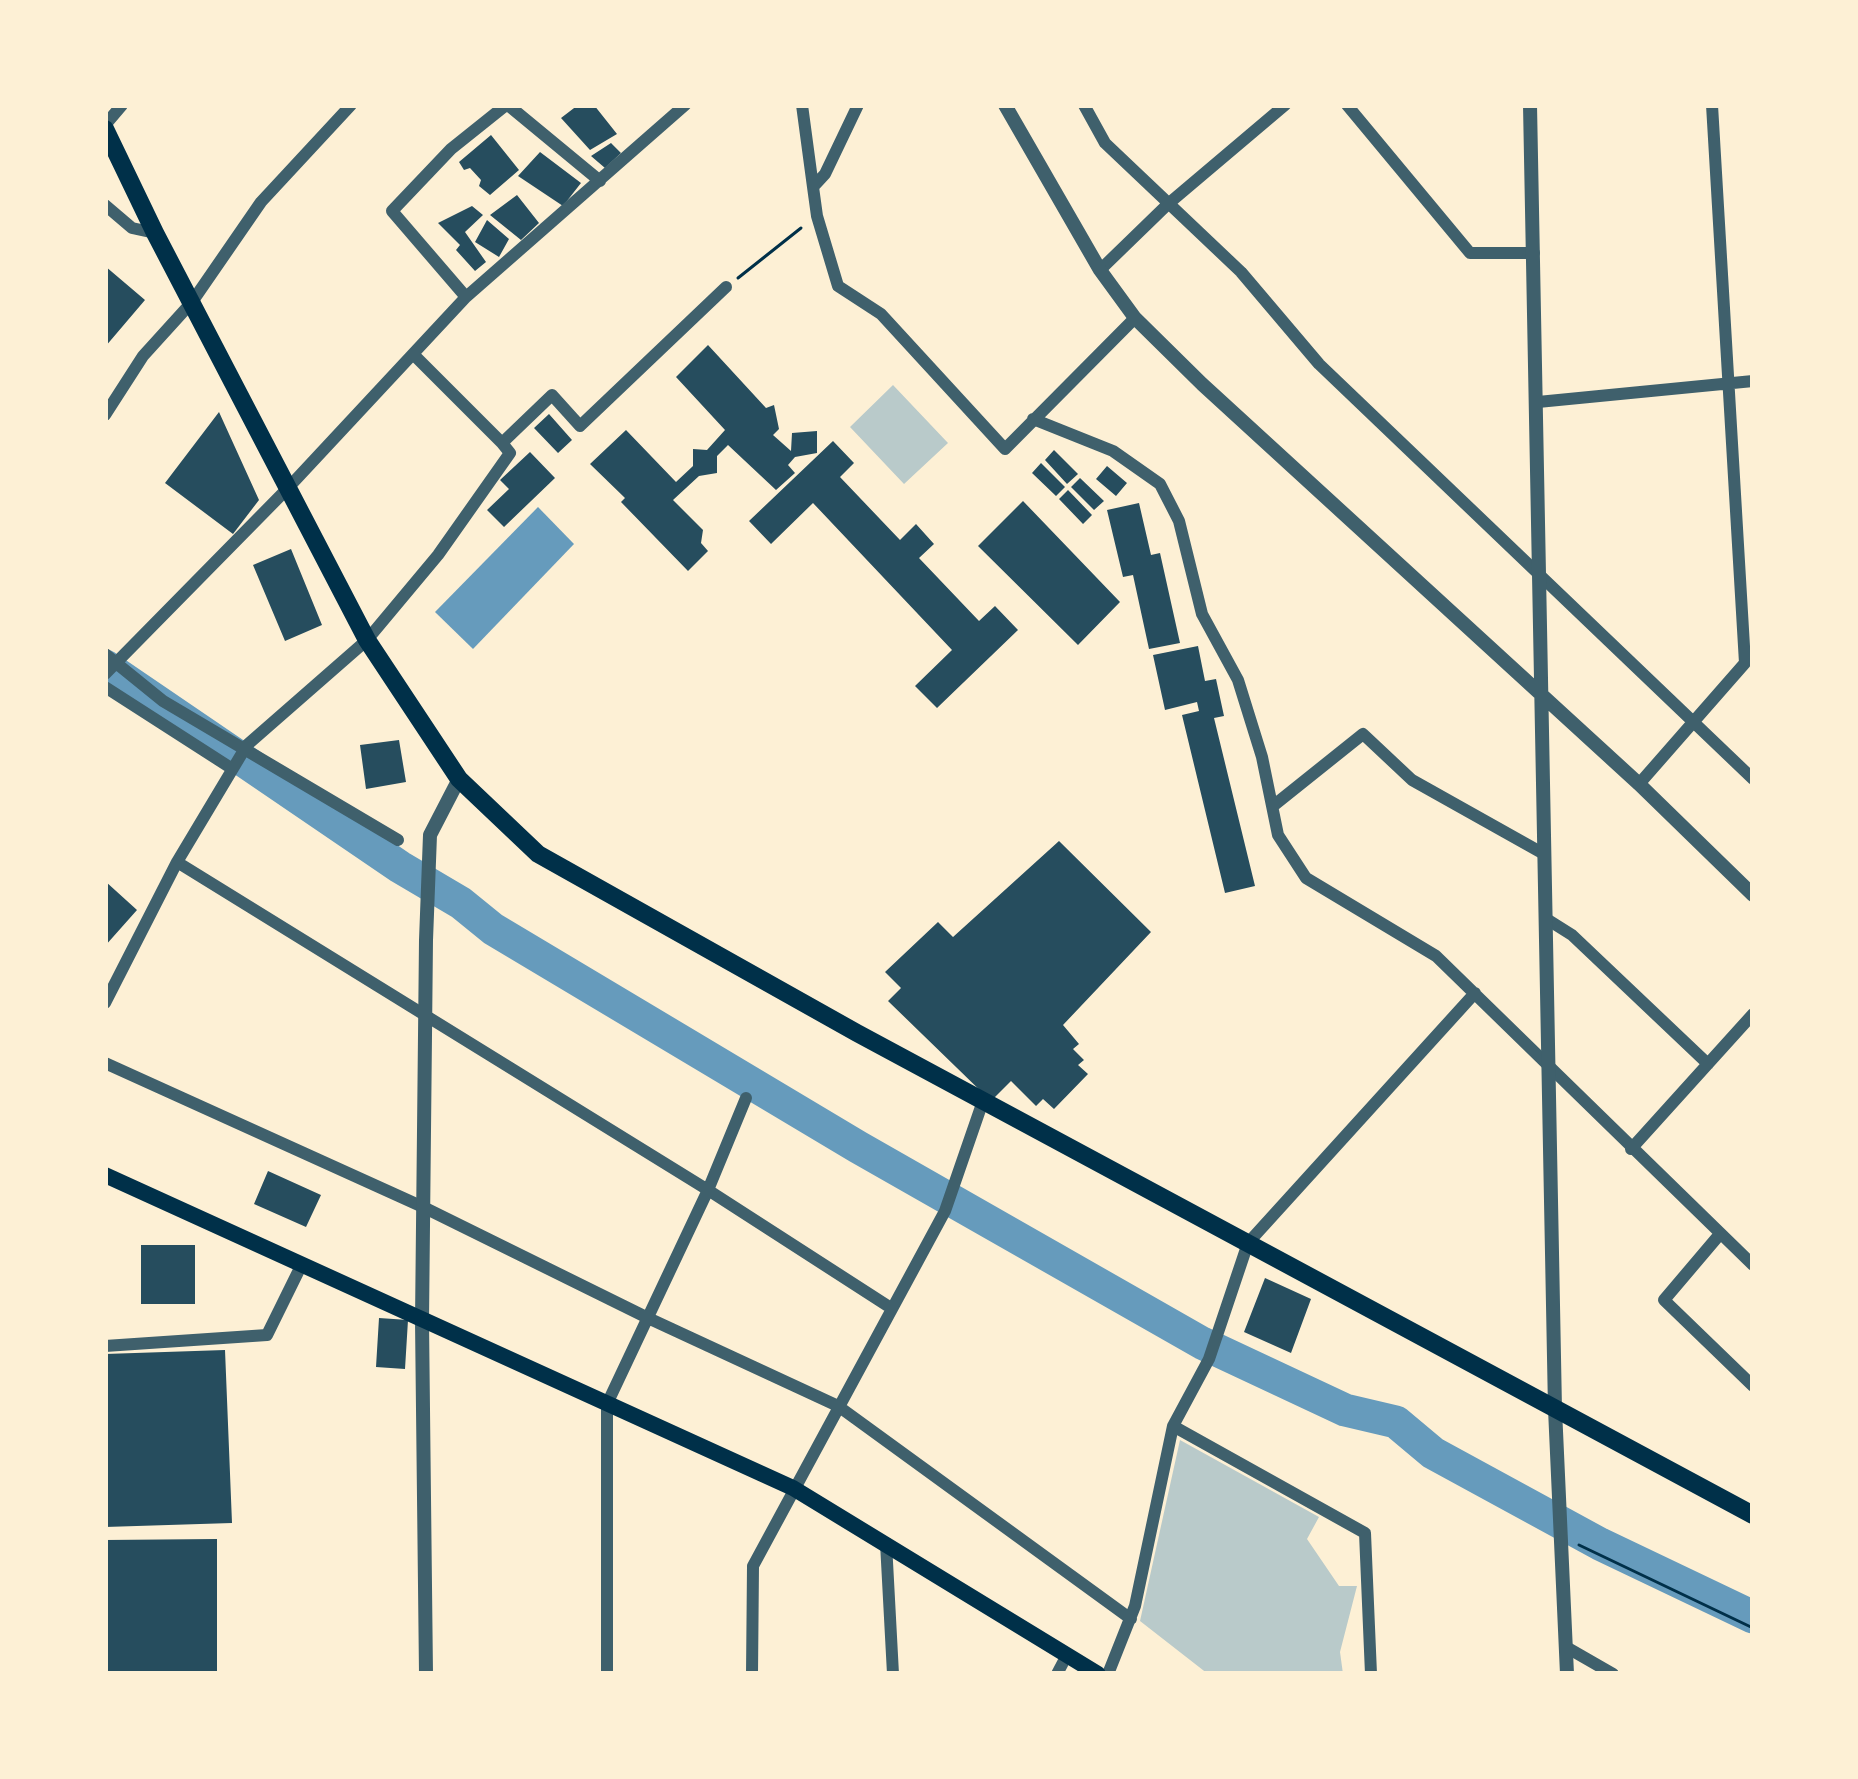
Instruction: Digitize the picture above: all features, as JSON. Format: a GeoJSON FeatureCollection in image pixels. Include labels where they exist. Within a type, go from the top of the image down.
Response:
{"type":"FeatureCollection","features":[{"type":"Feature","properties":{"kind":"main road"},"geometry":{"type":"LineString","coordinates":[[105,127],[155,233],[367,640],[459,779],[538,854],[983,1101],[1753,1515]]}},
{"type":"Feature","properties":{"kind":"main road"},"geometry":{"type":"LineString","coordinates":[[105,1174],[793,1488],[1098,1674]]}},
{"type":"Feature","properties":{"kind":"street"},"geometry":{"type":"LineString","coordinates":[[105,127],[122,105]]}},
{"type":"Feature","properties":{"kind":"street"},"geometry":{"type":"LineString","coordinates":[[105,415],[143,356],[192,302],[261,202],[351,105]]}},
{"type":"Feature","properties":{"kind":"street"},"geometry":{"type":"LineString","coordinates":[[466,297],[392,212],[451,149],[507,105],[600,182]]}},
{"type":"Feature","properties":{"kind":"street"},"geometry":{"type":"LineString","coordinates":[[398,839],[108,664],[288,488],[466,297],[685,105]]}},
{"type":"Feature","properties":{"kind":"street"},"geometry":{"type":"LineString","coordinates":[[802,105],[817,216],[838,286],[881,314],[1005,449],[1136,318]]}},
{"type":"Feature","properties":{"kind":"street"},"geometry":{"type":"LineString","coordinates":[[813,187],[858,105]]}},
{"type":"Feature","properties":{"kind":"street"},"geometry":{"type":"LineString","coordinates":[[1005,105],[1100,270],[1136,318],[1639,784],[1753,896]]}},
{"type":"Feature","properties":{"kind":"street"},"geometry":{"type":"LineString","coordinates":[[1084,105],[1105,143],[1241,272],[1319,364],[1753,778]]}},
{"type":"Feature","properties":{"kind":"street"},"geometry":{"type":"LineString","coordinates":[[1100,270],[1168,204],[1285,105]]}},
{"type":"Feature","properties":{"kind":"street"},"geometry":{"type":"LineString","coordinates":[[1347,105],[1470,254],[1534,253]]}},
{"type":"Feature","properties":{"kind":"street"},"geometry":{"type":"LineString","coordinates":[[1530,105],[1555,1409],[1568,1674]]}},
{"type":"Feature","properties":{"kind":"street"},"geometry":{"type":"LineString","coordinates":[[1639,784],[1745,663],[1712,105]]}},
{"type":"Feature","properties":{"kind":"street"},"geometry":{"type":"LineString","coordinates":[[105,205],[132,227],[155,233]]}},
{"type":"Feature","properties":{"kind":"street"},"geometry":{"type":"LineString","coordinates":[[502,443],[552,395],[580,426],[726,287]]}},
{"type":"Feature","properties":{"kind":"street"},"geometry":{"type":"LineString","coordinates":[[105,1003],[177,862],[244,749],[367,640],[438,555],[510,453],[412,354]]}},
{"type":"Feature","properties":{"kind":"street"},"geometry":{"type":"LineString","coordinates":[[1538,403],[1753,381]]}},
{"type":"Feature","properties":{"kind":"street"},"geometry":{"type":"LineString","coordinates":[[1033,419],[1114,451],[1160,484],[1179,521],[1202,614],[1238,680],[1278,835],[1306,878],[1436,956],[1753,1265]]}},
{"type":"Feature","properties":{"kind":"street"},"geometry":{"type":"LineString","coordinates":[[105,687],[231,768]]}},
{"type":"Feature","properties":{"kind":"street"},"geometry":{"type":"LineString","coordinates":[[1273,806],[1363,734],[1412,779],[1544,854]]}},
{"type":"Feature","properties":{"kind":"street"},"geometry":{"type":"LineString","coordinates":[[427,1674],[422,1321],[430,835],[459,779]]}},
{"type":"Feature","properties":{"kind":"street"},"geometry":{"type":"LineString","coordinates":[[177,862],[892,1308]]}},
{"type":"Feature","properties":{"kind":"street"},"geometry":{"type":"LineString","coordinates":[[1545,918],[1572,935],[1708,1064]]}},
{"type":"Feature","properties":{"kind":"street"},"geometry":{"type":"LineString","coordinates":[[1108,1674],[1131,1618],[1173,1426],[1210,1359],[1248,1244],[1475,993]]}},
{"type":"Feature","properties":{"kind":"street"},"geometry":{"type":"LineString","coordinates":[[1631,1149],[1753,1014]]}},
{"type":"Feature","properties":{"kind":"street"},"geometry":{"type":"LineString","coordinates":[[105,1063],[423,1207],[838,1406],[1131,1618]]}},
{"type":"Feature","properties":{"kind":"street"},"geometry":{"type":"LineString","coordinates":[[607,1674],[607,1404],[746,1098]]}},
{"type":"Feature","properties":{"kind":"street"},"geometry":{"type":"LineString","coordinates":[[752,1674],[753,1567],[945,1211],[983,1101]]}},
{"type":"Feature","properties":{"kind":"street"},"geometry":{"type":"LineString","coordinates":[[1720,1234],[1664,1300],[1753,1386]]}},
{"type":"Feature","properties":{"kind":"street"},"geometry":{"type":"LineString","coordinates":[[1742,1254],[1753,1241]]}},
{"type":"Feature","properties":{"kind":"street"},"geometry":{"type":"LineString","coordinates":[[105,1346],[267,1335],[301,1266]]}},
{"type":"Feature","properties":{"kind":"street"},"geometry":{"type":"LineString","coordinates":[[1173,1426],[1365,1533],[1371,1674]]}},
{"type":"Feature","properties":{"kind":"street"},"geometry":{"type":"LineString","coordinates":[[886,1541],[892,1674]]}},
{"type":"Feature","properties":{"kind":"street"},"geometry":{"type":"LineString","coordinates":[[1566,1648],[1612,1674]]}},
{"type":"Feature","properties":{"kind":"street"},"geometry":{"type":"LineString","coordinates":[[1058,1674],[1067,1654]]}},
{"type":"Feature","properties":{"kind":"path"},"geometry":{"type":"LineString","coordinates":[[726,287],[817,216]]}},
{"type":"Feature","properties":{"kind":"path"},"geometry":{"type":"LineString","coordinates":[[1561,1536],[1753,1628]]}},
{"type":"Feature","properties":{"kind":"shaded area"},"geometry":{"type":"Polygon","coordinates":[[[893,385],[948,443],[904,484],[850,427],[893,385]]]}},
{"type":"Feature","properties":{"kind":"shaded area"},"geometry":{"type":"Polygon","coordinates":[[[1180,1440],[1319,1517],[1307,1539],[1339,1586],[1357,1586],[1340,1652],[1343,1674],[1208,1674],[1140,1621],[1180,1440]]]}},
{"type":"Feature","properties":{"kind":"water"},"geometry":{"type":"Polygon","coordinates":[[[538,507],[574,544],[473,649],[435,612],[538,507]]]}},
{"type":"Feature","properties":{"kind":"building"},"geometry":{"type":"Polygon","coordinates":[[[578,105],[594,105],[617,134],[590,150],[561,118],[578,105]]]}},
{"type":"Feature","properties":{"kind":"building"},"geometry":{"type":"Polygon","coordinates":[[[491,135],[519,170],[490,195],[470,168],[464,170],[459,162],[491,135]]]}},
{"type":"Feature","properties":{"kind":"building"},"geometry":{"type":"Polygon","coordinates":[[[611,143],[621,153],[605,168],[591,156],[611,143]]]}},
{"type":"Feature","properties":{"kind":"building"},"geometry":{"type":"Polygon","coordinates":[[[540,152],[581,183],[563,206],[518,176],[540,152]]]}},
{"type":"Feature","properties":{"kind":"building"},"geometry":{"type":"Polygon","coordinates":[[[517,195],[539,223],[521,240],[490,215],[517,195]]]}},
{"type":"Feature","properties":{"kind":"building"},"geometry":{"type":"Polygon","coordinates":[[[472,206],[483,215],[465,232],[486,262],[475,271],[456,250],[460,245],[438,223],[472,206]]]}},
{"type":"Feature","properties":{"kind":"building"},"geometry":{"type":"Polygon","coordinates":[[[487,220],[509,239],[499,257],[475,242],[487,220]]]}},
{"type":"Feature","properties":{"kind":"building"},"geometry":{"type":"Polygon","coordinates":[[[105,266],[145,300],[105,347],[105,266]]]}},
{"type":"Feature","properties":{"kind":"building"},"geometry":{"type":"Polygon","coordinates":[[[708,345],[766,408],[774,405],[779,429],[773,435],[791,451],[792,433],[817,431],[817,453],[795,457],[788,465],[795,473],[776,490],[728,445],[717,456],[717,473],[699,476],[673,500],[703,530],[701,543],[708,551],[688,571],[590,464],[626,430],[676,482],[693,466],[693,449],[707,450],[725,430],[676,377],[708,345]]]}},
{"type":"Feature","properties":{"kind":"building"},"geometry":{"type":"Polygon","coordinates":[[[219,412],[259,500],[233,534],[165,483],[219,412]]]}},
{"type":"Feature","properties":{"kind":"building"},"geometry":{"type":"Polygon","coordinates":[[[549,414],[572,440],[558,453],[534,428],[549,414]]]}},
{"type":"Feature","properties":{"kind":"building"},"geometry":{"type":"Polygon","coordinates":[[[833,441],[854,463],[840,477],[900,540],[916,524],[934,544],[919,558],[979,621],[995,606],[1018,630],[937,708],[915,686],[952,650],[813,503],[771,544],[749,521],[833,441]]]}},
{"type":"Feature","properties":{"kind":"building"},"geometry":{"type":"Polygon","coordinates":[[[1054,450],[1078,474],[1067,484],[1045,460],[1054,450]]]}},
{"type":"Feature","properties":{"kind":"building"},"geometry":{"type":"Polygon","coordinates":[[[530,452],[555,478],[504,527],[487,510],[509,489],[500,480],[530,452]]]}},
{"type":"Feature","properties":{"kind":"building"},"geometry":{"type":"Polygon","coordinates":[[[1041,463],[1065,487],[1056,496],[1032,473],[1041,463]]]}},
{"type":"Feature","properties":{"kind":"building"},"geometry":{"type":"Polygon","coordinates":[[[1107,466],[1127,483],[1116,496],[1096,479],[1107,466]]]}},
{"type":"Feature","properties":{"kind":"building"},"geometry":{"type":"Polygon","coordinates":[[[1080,478],[1104,501],[1094,510],[1071,487],[1080,478]]]}},
{"type":"Feature","properties":{"kind":"building"},"geometry":{"type":"Polygon","coordinates":[[[1068,490],[1092,515],[1083,524],[1059,499],[1068,490]]]}},
{"type":"Feature","properties":{"kind":"building"},"geometry":{"type":"Polygon","coordinates":[[[1023,501],[1120,602],[1078,645],[978,546],[1023,501]]]}},
{"type":"Feature","properties":{"kind":"building"},"geometry":{"type":"Polygon","coordinates":[[[1139,503],[1151,555],[1160,553],[1180,643],[1149,649],[1133,575],[1123,577],[1107,510],[1139,503]]]}},
{"type":"Feature","properties":{"kind":"building"},"geometry":{"type":"Polygon","coordinates":[[[291,549],[322,625],[285,641],[253,565],[291,549]]]}},
{"type":"Feature","properties":{"kind":"building"},"geometry":{"type":"Polygon","coordinates":[[[1198,646],[1205,681],[1216,679],[1224,716],[1214,718],[1255,886],[1225,893],[1182,715],[1199,711],[1197,702],[1165,710],[1153,655],[1198,646]]]}},
{"type":"Feature","properties":{"kind":"building"},"geometry":{"type":"Polygon","coordinates":[[[399,740],[406,782],[366,789],[360,745],[399,740]]]}},
{"type":"Feature","properties":{"kind":"building"},"geometry":{"type":"Polygon","coordinates":[[[1059,841],[1151,932],[1063,1025],[1079,1044],[1073,1049],[1084,1060],[1078,1065],[1088,1074],[1054,1109],[1043,1099],[1036,1106],[1011,1081],[991,1101],[888,1001],[901,988],[885,972],[938,922],[953,937],[1059,841]]]}},
{"type":"Feature","properties":{"kind":"building"},"geometry":{"type":"Polygon","coordinates":[[[105,881],[137,910],[105,946],[105,881]]]}},
{"type":"Feature","properties":{"kind":"building"},"geometry":{"type":"Polygon","coordinates":[[[268,1171],[321,1195],[306,1227],[254,1204],[268,1171]]]}},
{"type":"Feature","properties":{"kind":"building"},"geometry":{"type":"Polygon","coordinates":[[[141,1245],[195,1245],[195,1304],[141,1304],[141,1245]]]}},
{"type":"Feature","properties":{"kind":"building"},"geometry":{"type":"Polygon","coordinates":[[[1265,1278],[1311,1299],[1291,1353],[1244,1332],[1265,1278]]]}},
{"type":"Feature","properties":{"kind":"building"},"geometry":{"type":"Polygon","coordinates":[[[379,1318],[408,1320],[405,1369],[376,1367],[379,1318]]]}},
{"type":"Feature","properties":{"kind":"building"},"geometry":{"type":"Polygon","coordinates":[[[225,1350],[232,1523],[105,1527],[105,1354],[225,1350]]]}},
{"type":"Feature","properties":{"kind":"building"},"geometry":{"type":"Polygon","coordinates":[[[217,1539],[217,1674],[105,1674],[105,1540],[217,1539]]]}},
{"type":"Feature","properties":{"kind":"waterway"},"geometry":{"type":"LineString","coordinates":[[105,666],[493,929],[858,1147],[1202,1343],[1345,1410],[1396,1422],[1433,1453],[1600,1544],[1753,1617]]}}]}
